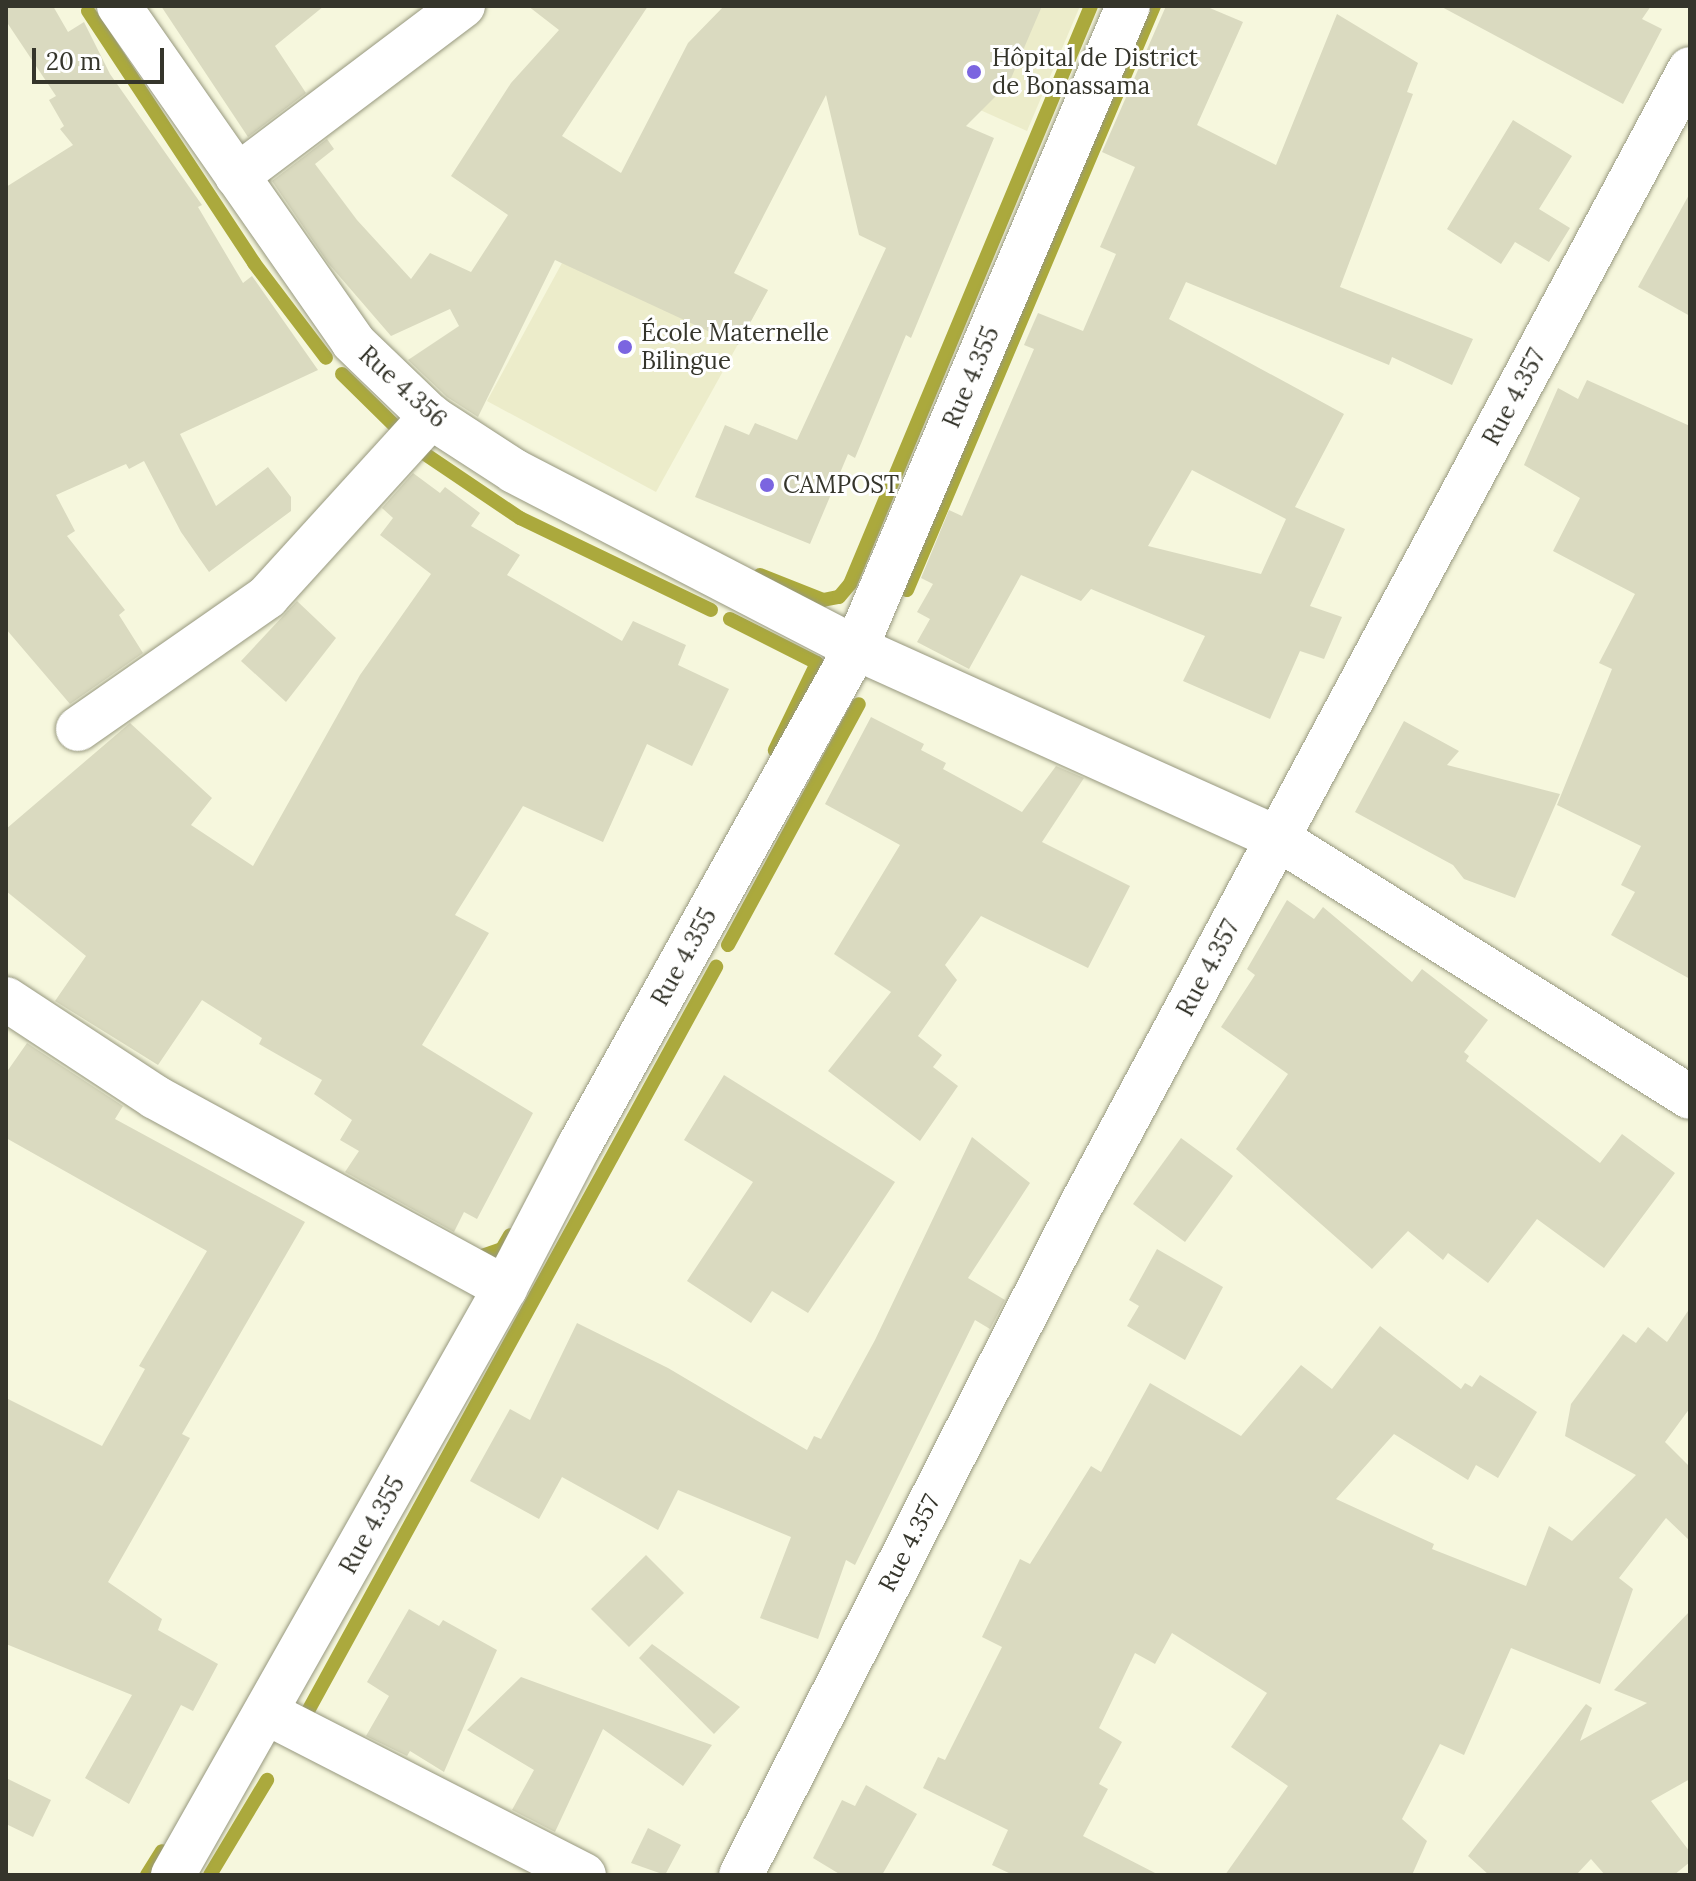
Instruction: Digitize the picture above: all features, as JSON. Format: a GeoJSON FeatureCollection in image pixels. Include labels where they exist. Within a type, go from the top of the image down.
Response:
{"type":"FeatureCollection","features":[{"type":"Feature","properties":{"kind":"street","name":"Rue 4.356"},"geometry":{"type":"LineString","coordinates":[[119,6],[353,342],[431,417],[514,471],[856,648],[1277,838],[1690,1097]]}},
{"type":"Feature","properties":{"kind":"street"},"geometry":{"type":"LineString","coordinates":[[237,176],[463,6]]}},
{"type":"Feature","properties":{"kind":"street","name":"Rue 4.355"},"geometry":{"type":"LineString","coordinates":[[173,1875],[505,1288],[579,1146],[856,648],[1128,6]]}},
{"type":"Feature","properties":{"kind":"street","name":"Rue 4.357"},"geometry":{"type":"LineString","coordinates":[[741,1875],[1080,1207],[1690,69]]}},
{"type":"Feature","properties":{"kind":"street"},"geometry":{"type":"LineString","coordinates":[[78,729],[267,597],[431,417]]}},
{"type":"Feature","properties":{"kind":"street"},"geometry":{"type":"LineString","coordinates":[[6,999],[155,1097],[505,1288]]}},
{"type":"Feature","properties":{"kind":"street"},"geometry":{"type":"LineString","coordinates":[[267,1713],[584,1875]]}},
{"type":"Feature","properties":{"kind":"shaded area","name":"Hôpital de District de Bonassama"},"geometry":{"type":"Polygon","coordinates":[[[820,6],[1080,6],[1027,131],[869,60],[820,6]]]}},
{"type":"Feature","properties":{"kind":"shaded area","name":"École Maternelle Bilingue"},"geometry":{"type":"Polygon","coordinates":[[[562,263],[768,290],[656,492],[487,401],[562,263]]]}},
{"type":"Feature","properties":{"kind":"building"},"geometry":{"type":"Polygon","coordinates":[[[6,6],[53,6],[68,32],[84,22],[110,74],[202,205],[198,207],[243,283],[252,276],[318,370],[180,434],[216,506],[268,467],[291,497],[291,511],[209,572],[181,532],[144,461],[129,469],[126,464],[56,495],[75,531],[67,536],[125,610],[119,615],[143,653],[70,704],[6,629],[6,187],[73,145],[60,129],[64,126],[49,100],[56,96],[6,21],[6,6]]]}},
{"type":"Feature","properties":{"kind":"building"},"geometry":{"type":"Polygon","coordinates":[[[161,6],[324,6],[275,46],[306,93],[248,137],[161,6]]]}},
{"type":"Feature","properties":{"kind":"building"},"geometry":{"type":"Polygon","coordinates":[[[528,6],[648,6],[562,136],[621,173],[688,43],[724,6],[1042,6],[1009,83],[966,126],[994,138],[911,338],[906,335],[855,458],[848,454],[810,544],[695,497],[725,425],[749,435],[755,423],[797,440],[886,248],[859,235],[826,95],[734,273],[768,290],[738,345],[555,260],[478,417],[447,397],[408,360],[459,326],[450,309],[391,336],[328,263],[272,181],[327,139],[334,149],[315,164],[357,220],[411,279],[430,253],[471,272],[508,215],[451,176],[511,83],[559,30],[528,6]]]}},
{"type":"Feature","properties":{"kind":"building"},"geometry":{"type":"Polygon","coordinates":[[[1166,6],[1205,6],[1243,22],[1197,125],[1276,165],[1337,14],[1418,63],[1407,92],[1413,94],[1340,287],[1473,339],[1452,385],[1392,357],[1389,365],[1186,282],[1169,319],[1344,414],[1295,507],[1345,529],[1310,606],[1342,617],[1324,659],[1300,651],[1270,719],[1183,681],[1205,636],[1091,589],[1081,601],[1021,575],[969,669],[917,642],[930,619],[917,612],[933,584],[921,578],[949,510],[962,516],[1034,349],[1024,345],[1038,313],[1083,331],[1116,254],[1100,247],[1135,167],[1102,152],[1166,6]],[[1192,470],[1148,546],[1261,574],[1286,519],[1192,470]]]}},
{"type":"Feature","properties":{"kind":"building"},"geometry":{"type":"Polygon","coordinates":[[[1440,6],[1651,6],[1642,19],[1662,29],[1623,104],[1440,6]]]}},
{"type":"Feature","properties":{"kind":"building"},"geometry":{"type":"Polygon","coordinates":[[[1513,120],[1572,156],[1539,209],[1570,228],[1549,262],[1515,242],[1501,264],[1447,229],[1513,120]]]}},
{"type":"Feature","properties":{"kind":"building"},"geometry":{"type":"Polygon","coordinates":[[[1690,193],[1690,316],[1638,287],[1690,193]]]}},
{"type":"Feature","properties":{"kind":"building"},"geometry":{"type":"Polygon","coordinates":[[[1587,380],[1690,426],[1690,979],[1611,935],[1635,892],[1621,885],[1641,846],[1557,805],[1612,669],[1599,663],[1635,594],[1553,551],[1580,498],[1524,465],[1558,388],[1578,399],[1587,380]]]}},
{"type":"Feature","properties":{"kind":"building"},"geometry":{"type":"Polygon","coordinates":[[[413,473],[440,493],[445,487],[480,513],[471,526],[520,555],[507,575],[622,641],[633,621],[686,645],[678,665],[729,689],[692,766],[647,744],[603,842],[523,806],[455,915],[489,933],[422,1045],[533,1113],[477,1219],[464,1212],[454,1232],[345,1172],[359,1151],[340,1140],[352,1120],[314,1094],[322,1080],[259,1044],[262,1038],[202,1000],[158,1065],[55,1001],[86,956],[6,891],[6,829],[130,723],[212,798],[191,825],[253,866],[360,675],[431,574],[380,535],[393,518],[382,508],[413,473]]]}},
{"type":"Feature","properties":{"kind":"building"},"geometry":{"type":"Polygon","coordinates":[[[297,601],[336,638],[286,702],[241,661],[297,601]]]}},
{"type":"Feature","properties":{"kind":"building"},"geometry":{"type":"Polygon","coordinates":[[[871,717],[924,744],[921,750],[946,763],[943,769],[1022,812],[1056,766],[1084,778],[1042,842],[1130,886],[1088,968],[981,916],[945,965],[957,980],[918,1036],[942,1055],[933,1067],[958,1086],[920,1141],[828,1071],[891,992],[834,954],[900,845],[825,804],[871,717]]]}},
{"type":"Feature","properties":{"kind":"building"},"geometry":{"type":"Polygon","coordinates":[[[1404,721],[1459,751],[1447,765],[1560,794],[1515,898],[1464,879],[1453,865],[1355,812],[1404,721]]]}},
{"type":"Feature","properties":{"kind":"building"},"geometry":{"type":"Polygon","coordinates":[[[1287,900],[1314,919],[1323,907],[1412,982],[1422,969],[1488,1020],[1464,1052],[1469,1056],[1466,1061],[1600,1163],[1622,1134],[1675,1173],[1604,1268],[1537,1219],[1488,1283],[1448,1253],[1443,1260],[1408,1231],[1372,1269],[1236,1149],[1288,1074],[1221,1027],[1255,975],[1247,969],[1287,900]]]}},
{"type":"Feature","properties":{"kind":"building"},"geometry":{"type":"Polygon","coordinates":[[[27,1043],[123,1106],[115,1119],[305,1222],[182,1434],[190,1438],[108,1582],[162,1619],[158,1630],[218,1664],[193,1711],[181,1705],[129,1804],[85,1778],[132,1695],[6,1644],[6,1398],[102,1446],[145,1369],[139,1366],[207,1251],[6,1138],[6,1073],[27,1043]]]}},
{"type":"Feature","properties":{"kind":"building"},"geometry":{"type":"Polygon","coordinates":[[[724,1075],[895,1182],[808,1313],[772,1291],[751,1323],[687,1281],[753,1182],[684,1140],[724,1075]]]}},
{"type":"Feature","properties":{"kind":"building"},"geometry":{"type":"Polygon","coordinates":[[[972,1137],[1030,1183],[968,1278],[1005,1300],[990,1329],[975,1320],[855,1565],[846,1560],[818,1639],[760,1618],[791,1537],[678,1490],[658,1530],[562,1477],[539,1519],[470,1481],[510,1409],[530,1420],[577,1323],[668,1368],[807,1450],[814,1436],[821,1439],[875,1340],[972,1137]]]}},
{"type":"Feature","properties":{"kind":"building"},"geometry":{"type":"Polygon","coordinates":[[[1181,1138],[1233,1176],[1185,1242],[1133,1204],[1181,1138]]]}},
{"type":"Feature","properties":{"kind":"building"},"geometry":{"type":"Polygon","coordinates":[[[1157,1249],[1223,1287],[1185,1360],[1127,1326],[1139,1306],[1129,1300],[1157,1249]]]}},
{"type":"Feature","properties":{"kind":"building"},"geometry":{"type":"Polygon","coordinates":[[[1690,1308],[1690,1408],[1665,1442],[1690,1467],[1690,1541],[1666,1518],[1619,1578],[1633,1589],[1600,1684],[1511,1648],[1464,1755],[1440,1744],[1402,1819],[1427,1841],[1412,1875],[1225,1875],[1288,1786],[1231,1747],[1267,1693],[1172,1633],[1155,1664],[1135,1653],[1099,1728],[1122,1742],[1099,1784],[1108,1789],[1083,1836],[1159,1875],[1013,1875],[992,1865],[1008,1830],[923,1788],[938,1757],[945,1760],[1002,1647],[982,1637],[1020,1559],[1030,1564],[1091,1466],[1101,1472],[1150,1383],[1241,1436],[1301,1365],[1332,1389],[1380,1326],[1461,1389],[1465,1383],[1472,1387],[1480,1375],[1537,1412],[1498,1478],[1476,1465],[1468,1480],[1394,1434],[1336,1499],[1434,1544],[1432,1549],[1526,1586],[1549,1526],[1572,1541],[1636,1475],[1565,1436],[1571,1404],[1623,1334],[1636,1343],[1648,1327],[1667,1342],[1690,1308]]]}},
{"type":"Feature","properties":{"kind":"building"},"geometry":{"type":"Polygon","coordinates":[[[646,1555],[684,1593],[629,1647],[591,1609],[646,1555]]]}},
{"type":"Feature","properties":{"kind":"building"},"geometry":{"type":"Polygon","coordinates":[[[409,1609],[439,1626],[443,1620],[497,1650],[444,1772],[410,1751],[407,1756],[366,1736],[389,1696],[367,1682],[409,1609]]]}},
{"type":"Feature","properties":{"kind":"building"},"geometry":{"type":"Polygon","coordinates":[[[1690,1611],[1690,1779],[1651,1801],[1690,1852],[1690,1862],[1674,1875],[1605,1875],[1591,1859],[1576,1875],[1489,1875],[1468,1856],[1586,1704],[1592,1708],[1580,1741],[1647,1703],[1614,1690],[1690,1611]]]}},
{"type":"Feature","properties":{"kind":"building"},"geometry":{"type":"Polygon","coordinates":[[[652,1644],[740,1707],[714,1734],[639,1658],[652,1644]]]}},
{"type":"Feature","properties":{"kind":"building"},"geometry":{"type":"Polygon","coordinates":[[[521,1677],[712,1745],[683,1786],[603,1729],[555,1832],[512,1810],[534,1770],[467,1730],[521,1677]]]}},
{"type":"Feature","properties":{"kind":"building"},"geometry":{"type":"Polygon","coordinates":[[[6,1778],[51,1800],[33,1837],[6,1824],[6,1778]]]}},
{"type":"Feature","properties":{"kind":"building"},"geometry":{"type":"Polygon","coordinates":[[[866,1785],[917,1814],[882,1875],[841,1875],[813,1858],[842,1800],[855,1806],[866,1785]]]}},
{"type":"Feature","properties":{"kind":"building"},"geometry":{"type":"Polygon","coordinates":[[[648,1828],[681,1845],[665,1875],[631,1863],[648,1828]]]}},
{"type":"Feature","properties":{"kind":"waterway"},"geometry":{"type":"LineString","coordinates":[[760,575],[823,600],[839,597],[850,584],[1091,6]]}},
{"type":"Feature","properties":{"kind":"waterway"},"geometry":{"type":"LineString","coordinates":[[907,590],[1154,6]]}},
{"type":"Feature","properties":{"kind":"waterway"},"geometry":{"type":"LineString","coordinates":[[88,11],[254,263],[326,358]]}},
{"type":"Feature","properties":{"kind":"waterway"},"geometry":{"type":"LineString","coordinates":[[342,374],[404,435]]}},
{"type":"Feature","properties":{"kind":"waterway"},"geometry":{"type":"LineString","coordinates":[[425,454],[520,518],[711,610]]}},
{"type":"Feature","properties":{"kind":"waterway"},"geometry":{"type":"LineString","coordinates":[[730,619],[817,663],[775,750]]}},
{"type":"Feature","properties":{"kind":"waterway"},"geometry":{"type":"LineString","coordinates":[[728,945],[859,704]]}},
{"type":"Feature","properties":{"kind":"waterway"},"geometry":{"type":"LineString","coordinates":[[308,1711],[716,967]]}},
{"type":"Feature","properties":{"kind":"waterway"},"geometry":{"type":"LineString","coordinates":[[473,1259],[502,1249],[510,1235]]}},
{"type":"Feature","properties":{"kind":"waterway"},"geometry":{"type":"LineString","coordinates":[[210,1875],[267,1780]]}},
{"type":"Feature","properties":{"kind":"waterway"},"geometry":{"type":"LineString","coordinates":[[147,1875],[162,1851]]}},
{"type":"Feature","properties":{"kind":"place","name":"Hôpital de District de Bonassama"},"geometry":{"type":"Point","coordinates":[974,72]}},
{"type":"Feature","properties":{"kind":"place","name":"École Maternelle Bilingue"},"geometry":{"type":"Point","coordinates":[625,347]}},
{"type":"Feature","properties":{"kind":"place","name":"CAMPOST"},"geometry":{"type":"Point","coordinates":[767,485]}}]}
